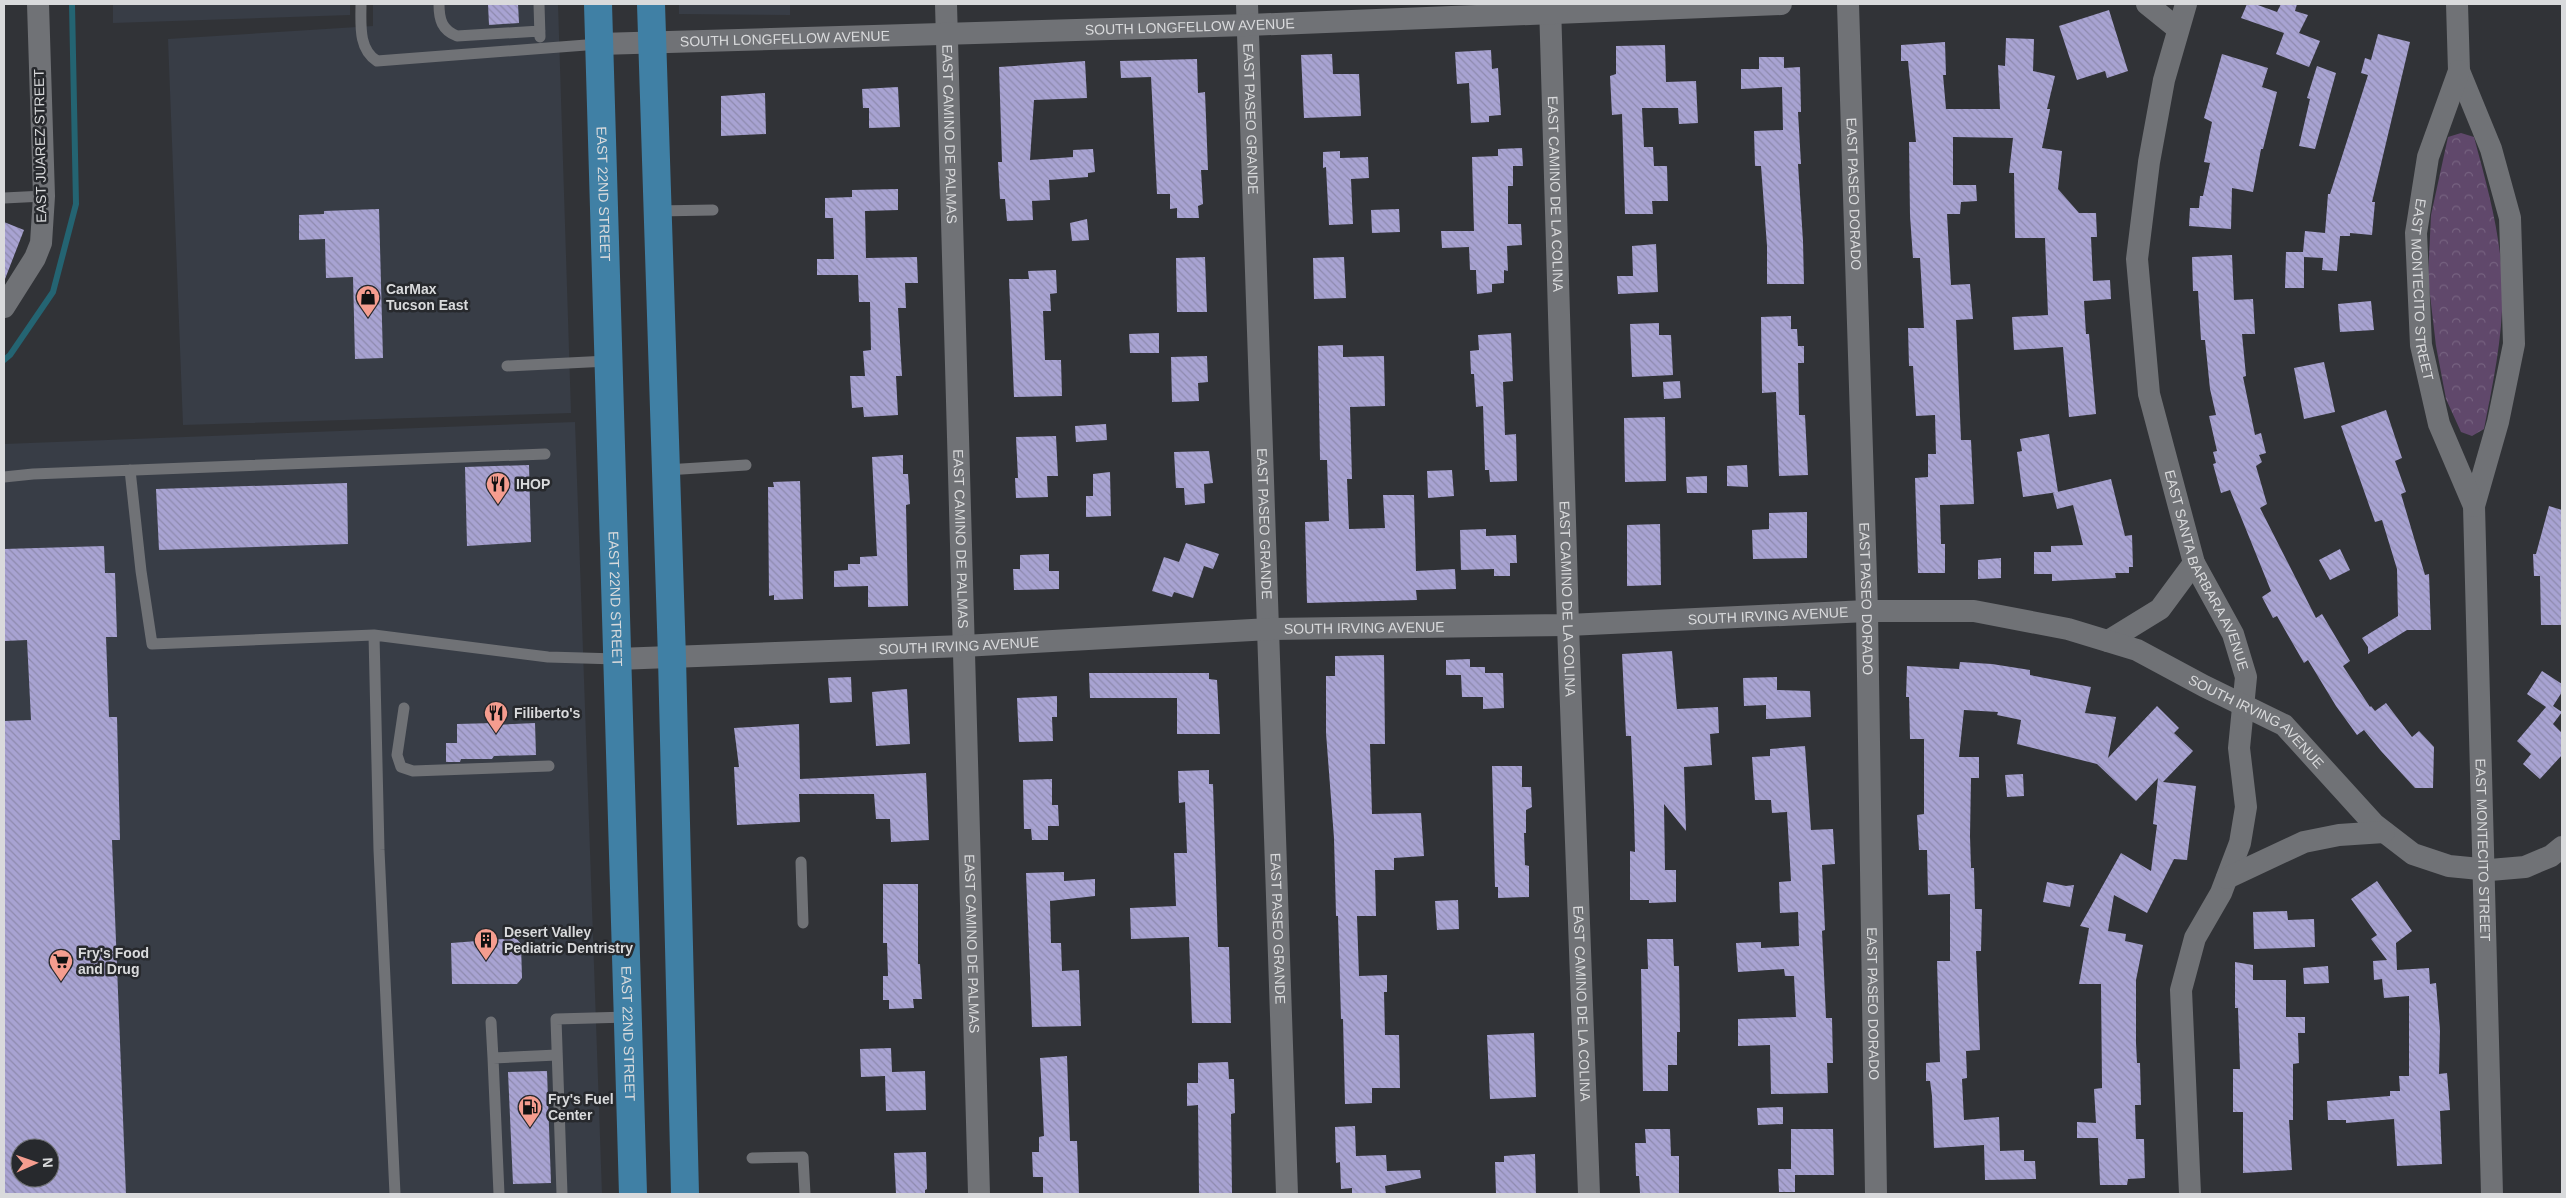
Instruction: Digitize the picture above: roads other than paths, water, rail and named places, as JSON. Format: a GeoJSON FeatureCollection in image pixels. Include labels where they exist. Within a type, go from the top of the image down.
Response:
{"type":"FeatureCollection","features":[{"type":"Feature","properties":{"kind":"main road","name":"EAST 22ND STREET"},"geometry":{"type":"LineString","coordinates":[[598,4],[633,1194]]}},
{"type":"Feature","properties":{"kind":"main road"},"geometry":{"type":"LineString","coordinates":[[651,4],[672,658],[684,1194]]}},
{"type":"Feature","properties":{"kind":"street","name":"EAST JUAREZ STREET"},"geometry":{"type":"LineString","coordinates":[[4,308],[35,258],[40,243],[44,196],[38,4]]}},
{"type":"Feature","properties":{"kind":"street","name":"EAST CAMINO DE PALMAS"},"geometry":{"type":"LineString","coordinates":[[946,4],[962,646],[979,1194]]}},
{"type":"Feature","properties":{"kind":"street","name":"SOUTH LONGFELLOW AVENUE"},"geometry":{"type":"LineString","coordinates":[[599,44],[947,33],[1248,15],[1781,4]]}},
{"type":"Feature","properties":{"kind":"street","name":"EAST PASEO DORADO"},"geometry":{"type":"LineString","coordinates":[[1848,4],[1867,611],[1876,1194]]}},
{"type":"Feature","properties":{"kind":"street"},"geometry":{"type":"LineString","coordinates":[[2147,4],[2178,29]]}},
{"type":"Feature","properties":{"kind":"street","name":"EAST SANTA BARBARA AVENUE"},"geometry":{"type":"LineString","coordinates":[[2186,4],[2164,80],[2149,162],[2137,259],[2148,394],[2194,563],[2233,634],[2246,678],[2239,748],[2246,807],[2240,843],[2222,893],[2195,938],[2182,990],[2190,1194]]}},
{"type":"Feature","properties":{"kind":"street","name":"EAST MONTECITO STREET"},"geometry":{"type":"LineString","coordinates":[[2457,4],[2459,72],[2491,149],[2510,218],[2514,344],[2498,422],[2474,506],[2492,1194]]}},
{"type":"Feature","properties":{"kind":"street","name":"EAST CAMINO DE LA COLINA"},"geometry":{"type":"LineString","coordinates":[[1550,9],[1568,625],[1589,1194]]}},
{"type":"Feature","properties":{"kind":"street","name":"EAST PASEO GRANDE"},"geometry":{"type":"LineString","coordinates":[[1248,15],[1270,629],[1287,1194]]}},
{"type":"Feature","properties":{"kind":"street","name":"EAST MONTECITO STREET"},"geometry":{"type":"LineString","coordinates":[[2459,72],[2428,157],[2416,233],[2421,345],[2439,424],[2474,506]]}},
{"type":"Feature","properties":{"kind":"street"},"geometry":{"type":"LineString","coordinates":[[2108,640],[2160,609],[2194,563]]}},
{"type":"Feature","properties":{"kind":"street","name":"SOUTH IRVING AVENUE"},"geometry":{"type":"LineString","coordinates":[[617,659],[962,646],[1270,629],[1568,625],[1867,611],[1974,612],[2068,628],[2137,650],[2284,725],[2374,824],[2412,854],[2449,866],[2483,869],[2525,867],[2550,856],[2562,847]]}},
{"type":"Feature","properties":{"kind":"street"},"geometry":{"type":"LineString","coordinates":[[2227,878],[2304,842],[2339,835],[2384,832]]}},
{"type":"Feature","properties":{"kind":"lane"},"geometry":{"type":"LineString","coordinates":[[361,4],[361,37],[368,56],[377,61],[599,44]]}},
{"type":"Feature","properties":{"kind":"lane"},"geometry":{"type":"LineString","coordinates":[[438,4],[442,24],[446,31],[458,36],[540,31]]}},
{"type":"Feature","properties":{"kind":"lane"},"geometry":{"type":"LineString","coordinates":[[539,4],[540,48]]}},
{"type":"Feature","properties":{"kind":"lane"},"geometry":{"type":"LineString","coordinates":[[4,198],[44,196]]}},
{"type":"Feature","properties":{"kind":"lane"},"geometry":{"type":"LineString","coordinates":[[657,211],[714,210]]}},
{"type":"Feature","properties":{"kind":"lane"},"geometry":{"type":"LineString","coordinates":[[507,366],[608,361]]}},
{"type":"Feature","properties":{"kind":"lane"},"geometry":{"type":"LineString","coordinates":[[4,477],[34,474],[545,454]]}},
{"type":"Feature","properties":{"kind":"lane"},"geometry":{"type":"LineString","coordinates":[[666,470],[746,465]]}},
{"type":"Feature","properties":{"kind":"lane"},"geometry":{"type":"LineString","coordinates":[[130,470],[141,570],[152,644],[374,635],[548,657],[617,659]]}},
{"type":"Feature","properties":{"kind":"lane"},"geometry":{"type":"LineString","coordinates":[[374,635],[379,850],[395,1194]]}},
{"type":"Feature","properties":{"kind":"lane"},"geometry":{"type":"LineString","coordinates":[[404,708],[397,755],[401,767],[413,771],[549,766]]}},
{"type":"Feature","properties":{"kind":"lane"},"geometry":{"type":"LineString","coordinates":[[800,862],[803,923]]}},
{"type":"Feature","properties":{"kind":"lane"},"geometry":{"type":"LineString","coordinates":[[562,1194],[556,1019],[628,1017]]}},
{"type":"Feature","properties":{"kind":"lane"},"geometry":{"type":"LineString","coordinates":[[491,1022],[499,1194]]}},
{"type":"Feature","properties":{"kind":"lane"},"geometry":{"type":"LineString","coordinates":[[493,1058],[557,1055]]}},
{"type":"Feature","properties":{"kind":"lane"},"geometry":{"type":"LineString","coordinates":[[752,1158],[803,1157],[805,1194]]}},
{"type":"Feature","properties":{"kind":"waterway"},"geometry":{"type":"LineString","coordinates":[[4,360],[10,355],[53,292],[76,204],[72,4]]}},
{"type":"Feature","properties":{"kind":"place","name":"CarMax Tucson East"},"geometry":{"type":"Point","coordinates":[368,318]}},
{"type":"Feature","properties":{"kind":"place","name":"IHOP"},"geometry":{"type":"Point","coordinates":[498,505]}},
{"type":"Feature","properties":{"kind":"place","name":"Filiberto's"},"geometry":{"type":"Point","coordinates":[496,734]}},
{"type":"Feature","properties":{"kind":"place","name":"Desert Valley Pediatric Dentristry"},"geometry":{"type":"Point","coordinates":[486,961]}},
{"type":"Feature","properties":{"kind":"place","name":"Fry's Food and Drug"},"geometry":{"type":"Point","coordinates":[61,982]}},
{"type":"Feature","properties":{"kind":"place","name":"Fry's Fuel Center"},"geometry":{"type":"Point","coordinates":[530,1128]}}]}
